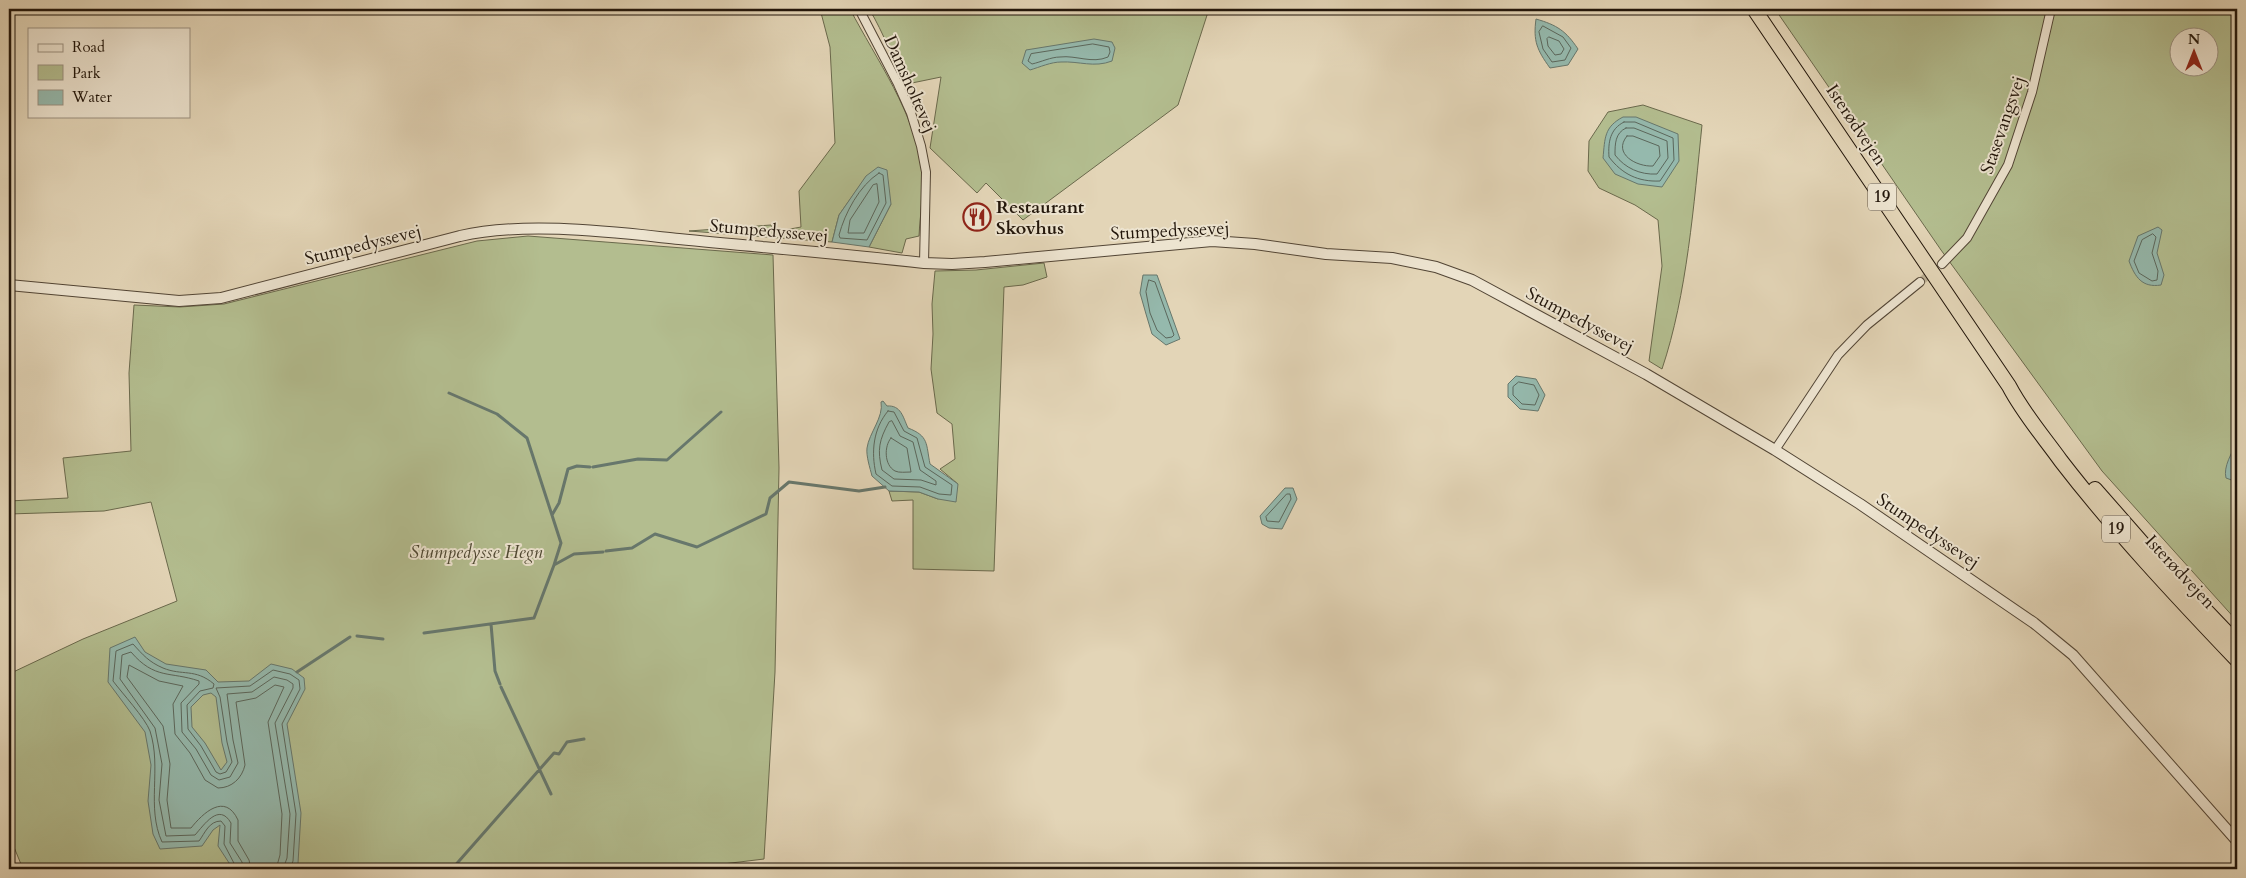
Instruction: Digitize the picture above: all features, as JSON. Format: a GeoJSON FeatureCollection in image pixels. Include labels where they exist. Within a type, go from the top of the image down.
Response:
{"type":"FeatureCollection","features":[{"type":"Feature","properties":{"kind":"highway","name":"Isterødvejen"},"geometry":{"type":"LineString","coordinates":[[1754,9],[2009,386],[2018,403],[2084,491],[2132,547],[2237,660]]}},
{"type":"Feature","properties":{"kind":"highway","name":"Isterødvejen"},"geometry":{"type":"LineString","coordinates":[[2009,386],[2023,400],[2079,472],[2145,546],[2237,643]]}},
{"type":"Feature","properties":{"kind":"street","name":"Damsholtevej"},"geometry":{"type":"LineString","coordinates":[[859,9],[898,84],[911,113],[921,146],[926,172],[924,263]]}},
{"type":"Feature","properties":{"kind":"street","name":"Stasevangsvej"},"geometry":{"type":"LineString","coordinates":[[1942,264],[1967,238],[2008,165],[2032,92],[2052,9]]}},
{"type":"Feature","properties":{"kind":"street","name":"Stumpedyssevej"},"geometry":{"type":"LineString","coordinates":[[9,284],[179,301],[221,298],[468,234],[512,229],[616,233],[924,263],[985,262],[1212,241],[1255,244],[1326,254],[1392,258],[1436,267],[1472,280],[1646,374],[1775,450],[1860,504],[2034,623],[2073,655],[2237,841]]}},
{"type":"Feature","properties":{"kind":"street"},"geometry":{"type":"LineString","coordinates":[[1775,450],[1838,355],[1866,325],[1920,282]]}},
{"type":"Feature","properties":{"kind":"green space"},"geometry":{"type":"Polygon","coordinates":[[[820,9],[850,9],[894,87],[912,129],[922,171],[919,236],[906,239],[902,253],[869,247],[891,204],[866,177],[839,215],[832,242],[689,231],[771,225],[774,232],[801,227],[799,191],[835,143],[830,47],[820,9]]]}},
{"type":"Feature","properties":{"kind":"green space"},"geometry":{"type":"Polygon","coordinates":[[[869,9],[1209,9],[1178,105],[1023,220],[986,183],[977,193],[930,148],[941,77],[912,83],[899,67],[869,9]]]}},
{"type":"Feature","properties":{"kind":"green space"},"geometry":{"type":"Polygon","coordinates":[[[1775,9],[2237,9],[2237,621],[2102,471],[1941,250],[1775,9]]]}},
{"type":"Feature","properties":{"kind":"green space"},"geometry":{"type":"Polygon","coordinates":[[[1643,105],[1702,125],[1684,280],[1671,340],[1662,369],[1649,361],[1662,266],[1658,220],[1635,205],[1599,188],[1588,171],[1589,141],[1608,112],[1643,105]]]}},
{"type":"Feature","properties":{"kind":"green space","name":"Stumpedysse Hegn"},"geometry":{"type":"Polygon","coordinates":[[[528,236],[773,255],[779,468],[775,672],[764,859],[682,869],[23,869],[9,835],[9,674],[83,639],[177,601],[151,502],[104,511],[9,514],[9,501],[68,498],[63,458],[131,451],[129,373],[134,305],[180,307],[224,304],[477,241],[528,236]]]}},
{"type":"Feature","properties":{"kind":"green space"},"geometry":{"type":"Polygon","coordinates":[[[1044,263],[1047,277],[1023,285],[1004,287],[994,571],[913,569],[913,500],[892,501],[889,491],[919,492],[938,499],[958,484],[940,469],[955,459],[952,424],[937,413],[931,369],[932,304],[935,271],[976,270],[1044,263]]]}},
{"type":"Feature","properties":{"kind":"water"},"geometry":{"type":"Polygon","coordinates":[[[1536,19],[1560,30],[1578,49],[1568,65],[1550,68],[1537,45],[1535,33],[1536,19]]]}},
{"type":"Feature","properties":{"kind":"water"},"geometry":{"type":"Polygon","coordinates":[[[1094,39],[1112,42],[1115,48],[1112,61],[1099,64],[1057,62],[1030,70],[1022,63],[1026,50],[1094,39]]]}},
{"type":"Feature","properties":{"kind":"water"},"geometry":{"type":"Polygon","coordinates":[[[1623,117],[1636,117],[1678,134],[1679,161],[1662,187],[1638,184],[1615,174],[1603,158],[1605,139],[1609,129],[1623,117]]]}},
{"type":"Feature","properties":{"kind":"water"},"geometry":{"type":"Polygon","coordinates":[[[878,167],[887,170],[891,204],[869,247],[832,242],[839,215],[866,176],[878,167]]]}},
{"type":"Feature","properties":{"kind":"water"},"geometry":{"type":"Polygon","coordinates":[[[2158,227],[2162,230],[2157,253],[2164,275],[2161,285],[2149,285],[2140,280],[2129,261],[2138,236],[2158,227]]]}},
{"type":"Feature","properties":{"kind":"water"},"geometry":{"type":"Polygon","coordinates":[[[1143,275],[1157,275],[1180,339],[1166,345],[1152,334],[1140,293],[1143,275]]]}},
{"type":"Feature","properties":{"kind":"water"},"geometry":{"type":"Polygon","coordinates":[[[1516,376],[1536,379],[1545,395],[1538,411],[1520,409],[1508,397],[1508,384],[1516,376]]]}},
{"type":"Feature","properties":{"kind":"water"},"geometry":{"type":"Polygon","coordinates":[[[883,401],[887,406],[895,407],[903,416],[908,428],[920,434],[923,438],[927,446],[930,464],[958,484],[956,502],[938,499],[919,492],[889,491],[872,476],[867,448],[880,413],[881,402],[883,401]]]}},
{"type":"Feature","properties":{"kind":"water"},"geometry":{"type":"Polygon","coordinates":[[[2237,443],[2237,482],[2226,478],[2225,474],[2228,460],[2237,443]]]}},
{"type":"Feature","properties":{"kind":"water"},"geometry":{"type":"Polygon","coordinates":[[[1285,488],[1293,488],[1297,499],[1282,529],[1269,528],[1262,524],[1260,516],[1285,488]]]}},
{"type":"Feature","properties":{"kind":"water"},"geometry":{"type":"Polygon","coordinates":[[[135,637],[145,652],[166,664],[206,670],[218,682],[249,681],[271,664],[292,669],[304,678],[305,689],[287,724],[301,813],[298,863],[293,869],[233,869],[218,846],[220,825],[213,830],[202,846],[160,849],[153,834],[148,801],[151,765],[145,732],[108,682],[110,648],[135,637]],[[211,693],[203,695],[191,707],[192,727],[205,743],[221,770],[227,762],[222,743],[216,697],[211,693]]]}},
{"type":"Feature","properties":{"kind":"waterway"},"geometry":{"type":"LineString","coordinates":[[449,393],[497,414],[527,438],[561,543],[554,565]]}},
{"type":"Feature","properties":{"kind":"waterway"},"geometry":{"type":"LineString","coordinates":[[593,467],[638,459],[667,460],[721,412]]}},
{"type":"Feature","properties":{"kind":"waterway"},"geometry":{"type":"LineString","coordinates":[[552,515],[559,503],[568,469],[577,466],[590,467]]}},
{"type":"Feature","properties":{"kind":"waterway"},"geometry":{"type":"LineString","coordinates":[[606,551],[632,548],[655,534],[697,547],[766,514],[770,498],[789,482],[859,491],[885,487]]}},
{"type":"Feature","properties":{"kind":"waterway"},"geometry":{"type":"LineString","coordinates":[[424,633],[534,618],[554,565],[574,554],[603,552]]}},
{"type":"Feature","properties":{"kind":"waterway"},"geometry":{"type":"LineString","coordinates":[[491,624],[495,671],[500,684]]}},
{"type":"Feature","properties":{"kind":"waterway"},"geometry":{"type":"LineString","coordinates":[[357,636],[383,639]]}},
{"type":"Feature","properties":{"kind":"waterway"},"geometry":{"type":"LineString","coordinates":[[297,672],[350,637]]}},
{"type":"Feature","properties":{"kind":"waterway"},"geometry":{"type":"LineString","coordinates":[[501,687],[551,794]]}},
{"type":"Feature","properties":{"kind":"waterway"},"geometry":{"type":"LineString","coordinates":[[452,869],[554,753],[559,754],[567,742],[584,739]]}},
{"type":"Feature","properties":{"kind":"tunnel"},"geometry":{"type":"LineString","coordinates":[[1920,282],[1942,264]]}},
{"type":"Feature","properties":{"kind":"place","name":"Restaurant Skovhus"},"geometry":{"type":"Point","coordinates":[977,217]}}]}
